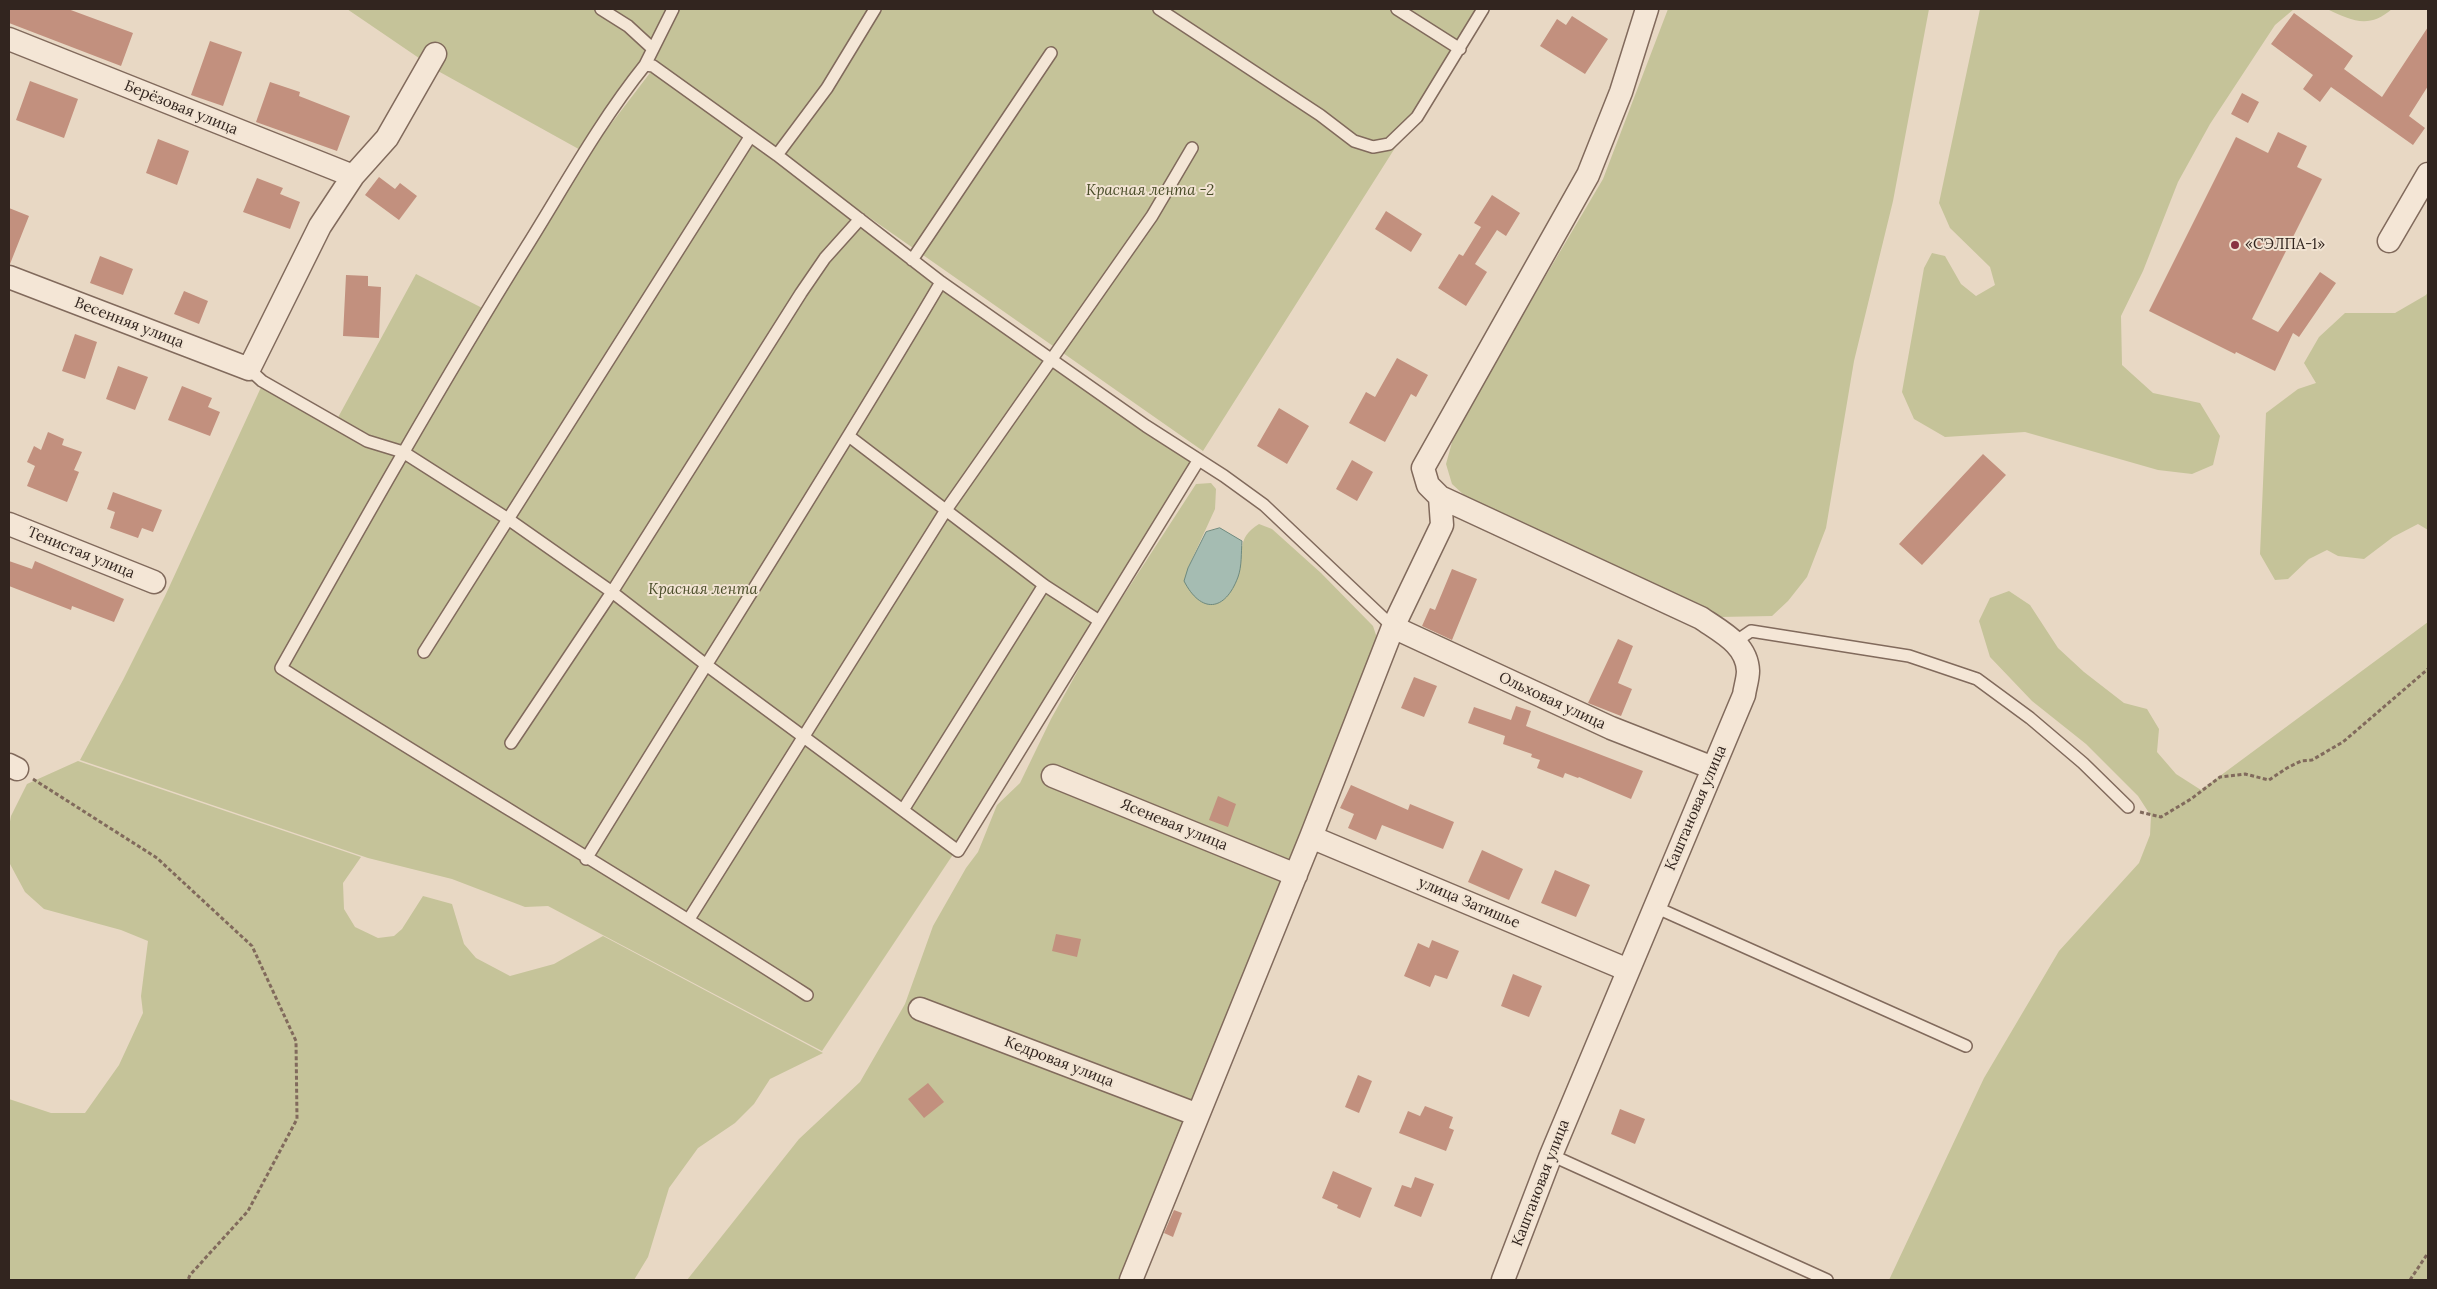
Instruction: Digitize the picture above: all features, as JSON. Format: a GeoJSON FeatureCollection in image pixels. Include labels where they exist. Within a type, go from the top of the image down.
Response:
{"type":"FeatureCollection","features":[{"type":"Feature","properties":{"kind":"street"},"geometry":{"type":"LineString","coordinates":[[1132,1280],[1296,875],[1393,627],[1442,525],[1440,497],[1428,485],[1423,468],[1588,175],[1621,92],[1647,9]]}},
{"type":"Feature","properties":{"kind":"street","name":"Берёзовая улица"},"geometry":{"type":"LineString","coordinates":[[9,39],[353,176]]}},
{"type":"Feature","properties":{"kind":"street"},"geometry":{"type":"LineString","coordinates":[[249,369],[320,226],[353,176],[387,138],[435,54]]}},
{"type":"Feature","properties":{"kind":"street"},"geometry":{"type":"LineString","coordinates":[[2389,241],[2428,174]]}},
{"type":"Feature","properties":{"kind":"street","name":"Весенняя улица"},"geometry":{"type":"LineString","coordinates":[[9,278],[249,369]]}},
{"type":"Feature","properties":{"kind":"street","name":"Каштановая улица"},"geometry":{"type":"LineString","coordinates":[[1440,497],[1701,618],[1735,642],[1744,654],[1748,672],[1746,687],[1551,1155],[1503,1280]]}},
{"type":"Feature","properties":{"kind":"street","name":"Тенистая улица"},"geometry":{"type":"LineString","coordinates":[[9,524],[154,582]]}},
{"type":"Feature","properties":{"kind":"street","name":"Ольховая улица"},"geometry":{"type":"LineString","coordinates":[[1393,627],[1611,728],[1713,768]]}},
{"type":"Feature","properties":{"kind":"street","name":"Ясеневая улица"},"geometry":{"type":"LineString","coordinates":[[1053,776],[1296,875]]}},
{"type":"Feature","properties":{"kind":"street","name":"улица Затишье"},"geometry":{"type":"LineString","coordinates":[[1311,837],[1628,970]]}},
{"type":"Feature","properties":{"kind":"street","name":"Кедровая улица"},"geometry":{"type":"LineString","coordinates":[[920,1009],[1198,1115]]}},
{"type":"Feature","properties":{"kind":"lane"},"geometry":{"type":"LineString","coordinates":[[601,9],[628,26],[653,49]]}},
{"type":"Feature","properties":{"kind":"lane"},"geometry":{"type":"LineString","coordinates":[[673,9],[645,65],[586,151],[487,310],[403,452],[281,668],[415,754],[586,859],[689,918],[807,996]]}},
{"type":"Feature","properties":{"kind":"lane"},"geometry":{"type":"LineString","coordinates":[[777,155],[827,88],[874,9]]}},
{"type":"Feature","properties":{"kind":"lane"},"geometry":{"type":"LineString","coordinates":[[1159,9],[1320,115],[1354,141],[1373,147],[1390,144],[1417,118],[1483,9]]}},
{"type":"Feature","properties":{"kind":"lane"},"geometry":{"type":"LineString","coordinates":[[1397,9],[1460,49]]}},
{"type":"Feature","properties":{"kind":"lane"},"geometry":{"type":"LineString","coordinates":[[912,260],[1051,53]]}},
{"type":"Feature","properties":{"kind":"lane"},"geometry":{"type":"LineString","coordinates":[[645,65],[653,66],[777,155],[941,282],[1264,505],[1393,627]]}},
{"type":"Feature","properties":{"kind":"lane"},"geometry":{"type":"LineString","coordinates":[[424,652],[750,137]]}},
{"type":"Feature","properties":{"kind":"lane"},"geometry":{"type":"LineString","coordinates":[[689,918],[946,510],[1152,216],[1192,148]]}},
{"type":"Feature","properties":{"kind":"lane"},"geometry":{"type":"LineString","coordinates":[[511,743],[612,592],[825,258],[860,220]]}},
{"type":"Feature","properties":{"kind":"lane"},"geometry":{"type":"LineString","coordinates":[[586,859],[705,664],[850,437],[941,282]]}},
{"type":"Feature","properties":{"kind":"lane"},"geometry":{"type":"LineString","coordinates":[[249,369],[262,381],[367,440],[403,452],[508,519],[612,592],[804,738],[958,850],[1098,620],[1198,461]]}},
{"type":"Feature","properties":{"kind":"lane"},"geometry":{"type":"LineString","coordinates":[[850,437],[1044,585],[1098,620]]}},
{"type":"Feature","properties":{"kind":"lane"},"geometry":{"type":"LineString","coordinates":[[903,810],[1044,585]]}},
{"type":"Feature","properties":{"kind":"lane"},"geometry":{"type":"LineString","coordinates":[[1735,642],[1751,631],[1779,635],[1909,656],[1977,680],[2030,718],[2083,763],[2128,807]]}},
{"type":"Feature","properties":{"kind":"lane"},"geometry":{"type":"LineString","coordinates":[[1654,907],[1966,1046]]}},
{"type":"Feature","properties":{"kind":"lane"},"geometry":{"type":"LineString","coordinates":[[1551,1155],[1827,1280]]}},
{"type":"Feature","properties":{"kind":"path"},"geometry":{"type":"LineString","coordinates":[[2128,807],[2142,813],[2160,817],[2191,800],[2220,777],[2245,774],[2269,780],[2287,768],[2301,761],[2312,760],[2342,742],[2428,670]]}},
{"type":"Feature","properties":{"kind":"path"},"geometry":{"type":"LineString","coordinates":[[13,767],[157,858],[252,946],[296,1040],[297,1119],[248,1210],[190,1275],[188,1280]]}},
{"type":"Feature","properties":{"kind":"path"},"geometry":{"type":"LineString","coordinates":[[2410,1280],[2428,1253]]}},
{"type":"Feature","properties":{"kind":"green space","name":"Красная лента -2"},"geometry":{"type":"Polygon","coordinates":[[[347,9],[1483,9],[1203,451],[653,66],[584,152],[438,71],[347,9]]]}},
{"type":"Feature","properties":{"kind":"green space"},"geometry":{"type":"Polygon","coordinates":[[[1668,9],[1929,9],[1893,201],[1854,361],[1826,528],[1807,577],[1788,601],[1772,616],[1719,617],[1464,495],[1452,484],[1446,464],[1454,435],[1493,365],[1603,179],[1668,9]]]}},
{"type":"Feature","properties":{"kind":"green space"},"geometry":{"type":"Polygon","coordinates":[[[1980,9],[2294,9],[2275,25],[2210,124],[2178,182],[2143,271],[2121,316],[2122,365],[2153,393],[2200,403],[2220,436],[2213,465],[2192,474],[2158,470],[2025,432],[1945,437],[1914,419],[1902,392],[1924,268],[1932,253],[1945,256],[1961,284],[1976,296],[1995,285],[1990,267],[1950,228],[1939,203],[1980,9]]]}},
{"type":"Feature","properties":{"kind":"green space"},"geometry":{"type":"Polygon","coordinates":[[[2327,9],[2392,9],[2376,19],[2360,21],[2352,20],[2327,9]]]}},
{"type":"Feature","properties":{"kind":"green space","name":"Красная лента"},"geometry":{"type":"Polygon","coordinates":[[[653,69],[1196,460],[956,850],[822,1051],[548,906],[525,907],[452,879],[368,858],[80,760],[165,596],[263,383],[335,423],[416,274],[488,311],[588,154],[653,69]]]}},
{"type":"Feature","properties":{"kind":"green space"},"geometry":{"type":"Polygon","coordinates":[[[2428,292],[2428,530],[2418,524],[2393,537],[2364,559],[2338,556],[2327,550],[2309,559],[2288,579],[2275,580],[2260,554],[2266,413],[2298,389],[2316,383],[2304,363],[2319,337],[2345,313],[2395,313],[2428,292]]]}},
{"type":"Feature","properties":{"kind":"green space"},"geometry":{"type":"Polygon","coordinates":[[[1211,483],[1216,489],[1215,509],[1188,568],[1229,594],[1238,576],[1242,547],[1247,535],[1259,524],[1272,529],[1321,573],[1373,626],[1379,644],[1123,1280],[687,1280],[799,1139],[860,1082],[905,1004],[933,926],[966,868],[978,852],[997,805],[1020,783],[1051,719],[1096,638],[1196,484],[1211,483]]]}},
{"type":"Feature","properties":{"kind":"green space"},"geometry":{"type":"Polygon","coordinates":[[[2009,591],[2030,605],[2058,648],[2084,672],[2124,703],[2147,709],[2159,729],[2157,752],[2176,774],[2201,790],[2428,622],[2428,1280],[1889,1280],[1984,1078],[2059,951],[2139,863],[2150,835],[2151,816],[2138,796],[2086,744],[2032,701],[1990,657],[1979,621],[1990,598],[2009,591]]]}},
{"type":"Feature","properties":{"kind":"green space"},"geometry":{"type":"Polygon","coordinates":[[[78,761],[361,857],[343,883],[344,909],[355,927],[378,938],[394,936],[402,929],[423,896],[452,904],[464,944],[476,958],[510,976],[554,964],[603,936],[823,1053],[770,1079],[754,1104],[735,1123],[698,1148],[669,1188],[648,1257],[634,1280],[9,1280],[9,1099],[51,1113],[85,1113],[119,1065],[143,1013],[141,996],[148,941],[121,930],[44,909],[25,892],[10,864],[9,827],[11,816],[27,784],[78,761]]]}},
{"type":"Feature","properties":{"kind":"shaded area"},"geometry":{"type":"Polygon","coordinates":[[[1220,528],[1242,541],[1240,568],[1233,589],[1226,597],[1220,602],[1205,603],[1191,592],[1184,581],[1188,568],[1206,532],[1220,528]]]}},
{"type":"Feature","properties":{"kind":"building"},"geometry":{"type":"Polygon","coordinates":[[[9,9],[68,9],[133,33],[121,66],[9,23],[9,9]]]}},
{"type":"Feature","properties":{"kind":"building"},"geometry":{"type":"Polygon","coordinates":[[[2294,13],[2353,56],[2344,69],[2382,97],[2428,27],[2428,86],[2409,116],[2425,128],[2413,145],[2331,87],[2320,102],[2303,89],[2313,75],[2271,44],[2294,13]]]}},
{"type":"Feature","properties":{"kind":"building"},"geometry":{"type":"Polygon","coordinates":[[[1572,16],[1608,39],[1585,74],[1540,46],[1557,19],[1566,25],[1572,16]]]}},
{"type":"Feature","properties":{"kind":"building"},"geometry":{"type":"Polygon","coordinates":[[[210,41],[242,52],[223,106],[191,95],[210,41]]]}},
{"type":"Feature","properties":{"kind":"building"},"geometry":{"type":"Polygon","coordinates":[[[30,81],[78,99],[64,138],[16,120],[30,81]]]}},
{"type":"Feature","properties":{"kind":"building"},"geometry":{"type":"Polygon","coordinates":[[[270,82],[300,92],[299,96],[350,116],[337,151],[256,122],[270,82]]]}},
{"type":"Feature","properties":{"kind":"building"},"geometry":{"type":"Polygon","coordinates":[[[2242,93],[2259,102],[2248,123],[2231,114],[2242,93]]]}},
{"type":"Feature","properties":{"kind":"building","name":"«СЭЛПА-1»"},"geometry":{"type":"Polygon","coordinates":[[[2278,132],[2307,146],[2297,167],[2322,179],[2252,319],[2278,332],[2320,272],[2336,283],[2299,337],[2293,333],[2275,371],[2236,352],[2235,354],[2149,311],[2236,137],[2268,153],[2278,132]]]}},
{"type":"Feature","properties":{"kind":"building"},"geometry":{"type":"Polygon","coordinates":[[[158,139],[189,151],[177,185],[146,173],[158,139]]]}},
{"type":"Feature","properties":{"kind":"building"},"geometry":{"type":"Polygon","coordinates":[[[379,177],[395,189],[400,183],[417,196],[399,220],[365,195],[379,177]]]}},
{"type":"Feature","properties":{"kind":"building"},"geometry":{"type":"Polygon","coordinates":[[[257,178],[283,188],[280,194],[300,202],[290,229],[243,212],[257,178]]]}},
{"type":"Feature","properties":{"kind":"building"},"geometry":{"type":"Polygon","coordinates":[[[1492,195],[1520,213],[1506,236],[1497,230],[1475,264],[1487,272],[1466,306],[1438,288],[1459,254],[1463,256],[1481,227],[1474,223],[1492,195]]]}},
{"type":"Feature","properties":{"kind":"building"},"geometry":{"type":"Polygon","coordinates":[[[9,208],[29,216],[10,264],[9,264],[9,208]]]}},
{"type":"Feature","properties":{"kind":"building"},"geometry":{"type":"Polygon","coordinates":[[[1386,211],[1422,234],[1411,252],[1375,229],[1386,211]]]}},
{"type":"Feature","properties":{"kind":"building"},"geometry":{"type":"Polygon","coordinates":[[[100,256],[133,269],[123,295],[90,283],[100,256]]]}},
{"type":"Feature","properties":{"kind":"building"},"geometry":{"type":"Polygon","coordinates":[[[346,275],[368,276],[368,286],[381,287],[379,338],[343,336],[346,275]]]}},
{"type":"Feature","properties":{"kind":"building"},"geometry":{"type":"Polygon","coordinates":[[[184,291],[208,301],[199,324],[174,314],[184,291]]]}},
{"type":"Feature","properties":{"kind":"building"},"geometry":{"type":"Polygon","coordinates":[[[75,334],[97,342],[85,379],[62,371],[75,334]]]}},
{"type":"Feature","properties":{"kind":"building"},"geometry":{"type":"Polygon","coordinates":[[[1397,358],[1428,375],[1416,397],[1411,394],[1385,442],[1349,423],[1366,392],[1375,397],[1397,358]]]}},
{"type":"Feature","properties":{"kind":"building"},"geometry":{"type":"Polygon","coordinates":[[[118,366],[148,377],[135,410],[106,399],[118,366]]]}},
{"type":"Feature","properties":{"kind":"building"},"geometry":{"type":"Polygon","coordinates":[[[182,386],[212,398],[208,407],[220,412],[210,436],[168,420],[182,386]]]}},
{"type":"Feature","properties":{"kind":"building"},"geometry":{"type":"Polygon","coordinates":[[[1279,408],[1309,426],[1287,464],[1257,446],[1279,408]]]}},
{"type":"Feature","properties":{"kind":"building"},"geometry":{"type":"Polygon","coordinates":[[[48,432],[64,439],[62,445],[82,452],[74,470],[79,472],[67,502],[27,486],[35,466],[27,462],[34,446],[41,450],[48,432]]]}},
{"type":"Feature","properties":{"kind":"building"},"geometry":{"type":"Polygon","coordinates":[[[1983,454],[2006,475],[1922,565],[1899,544],[1983,454]]]}},
{"type":"Feature","properties":{"kind":"building"},"geometry":{"type":"Polygon","coordinates":[[[1352,460],[1373,472],[1357,501],[1336,489],[1352,460]]]}},
{"type":"Feature","properties":{"kind":"building"},"geometry":{"type":"Polygon","coordinates":[[[113,492],[162,510],[153,532],[142,528],[138,538],[110,528],[115,512],[107,509],[113,492]]]}},
{"type":"Feature","properties":{"kind":"building"},"geometry":{"type":"Polygon","coordinates":[[[9,561],[32,569],[35,561],[124,599],[114,622],[72,606],[71,610],[9,586],[9,561]]]}},
{"type":"Feature","properties":{"kind":"building"},"geometry":{"type":"Polygon","coordinates":[[[1452,569],[1477,579],[1452,640],[1422,626],[1430,608],[1435,610],[1452,569]]]}},
{"type":"Feature","properties":{"kind":"building"},"geometry":{"type":"Polygon","coordinates":[[[1618,639],[1633,646],[1618,683],[1632,689],[1621,716],[1588,703],[1618,639]]]}},
{"type":"Feature","properties":{"kind":"building"},"geometry":{"type":"Polygon","coordinates":[[[1414,677],[1437,686],[1424,717],[1401,708],[1414,677]]]}},
{"type":"Feature","properties":{"kind":"building"},"geometry":{"type":"Polygon","coordinates":[[[1516,706],[1531,711],[1526,726],[1643,771],[1631,799],[1579,777],[1565,773],[1563,778],[1537,768],[1540,760],[1531,757],[1532,754],[1503,744],[1505,736],[1468,723],[1474,707],[1511,720],[1516,706]]]}},
{"type":"Feature","properties":{"kind":"building"},"geometry":{"type":"Polygon","coordinates":[[[1351,785],[1408,810],[1410,804],[1454,822],[1443,849],[1382,825],[1376,840],[1348,828],[1354,814],[1340,808],[1351,785]]]}},
{"type":"Feature","properties":{"kind":"building"},"geometry":{"type":"Polygon","coordinates":[[[1218,796],[1236,804],[1228,827],[1209,820],[1218,796]]]}},
{"type":"Feature","properties":{"kind":"building"},"geometry":{"type":"Polygon","coordinates":[[[1482,850],[1523,869],[1509,900],[1468,882],[1482,850]]]}},
{"type":"Feature","properties":{"kind":"building"},"geometry":{"type":"Polygon","coordinates":[[[1555,870],[1590,885],[1576,917],[1541,903],[1555,870]]]}},
{"type":"Feature","properties":{"kind":"building"},"geometry":{"type":"Polygon","coordinates":[[[1056,934],[1081,939],[1077,957],[1052,951],[1056,934]]]}},
{"type":"Feature","properties":{"kind":"building"},"geometry":{"type":"Polygon","coordinates":[[[1432,940],[1459,951],[1447,979],[1435,975],[1430,987],[1404,976],[1418,943],[1429,948],[1432,940]]]}},
{"type":"Feature","properties":{"kind":"building"},"geometry":{"type":"Polygon","coordinates":[[[1513,974],[1542,986],[1529,1017],[1501,1006],[1513,974]]]}},
{"type":"Feature","properties":{"kind":"building"},"geometry":{"type":"Polygon","coordinates":[[[1358,1075],[1372,1081],[1359,1113],[1345,1107],[1358,1075]]]}},
{"type":"Feature","properties":{"kind":"building"},"geometry":{"type":"Polygon","coordinates":[[[928,1083],[944,1102],[924,1118],[908,1099],[928,1083]]]}},
{"type":"Feature","properties":{"kind":"building"},"geometry":{"type":"Polygon","coordinates":[[[1425,1106],[1453,1117],[1449,1128],[1454,1130],[1446,1151],[1399,1133],[1408,1111],[1420,1116],[1425,1106]]]}},
{"type":"Feature","properties":{"kind":"building"},"geometry":{"type":"Polygon","coordinates":[[[1620,1109],[1645,1119],[1635,1144],[1611,1134],[1620,1109]]]}},
{"type":"Feature","properties":{"kind":"building"},"geometry":{"type":"Polygon","coordinates":[[[1333,1171],[1372,1188],[1360,1218],[1337,1208],[1338,1205],[1322,1198],[1333,1171]]]}},
{"type":"Feature","properties":{"kind":"building"},"geometry":{"type":"Polygon","coordinates":[[[1415,1177],[1434,1184],[1421,1217],[1394,1206],[1402,1185],[1411,1188],[1415,1177]]]}},
{"type":"Feature","properties":{"kind":"building"},"geometry":{"type":"Polygon","coordinates":[[[1174,1210],[1182,1213],[1173,1237],[1164,1233],[1174,1210]]]}},
{"type":"Feature","properties":{"kind":"place","name":"«СЭЛПА-1»"},"geometry":{"type":"Point","coordinates":[2235,245]}}]}
